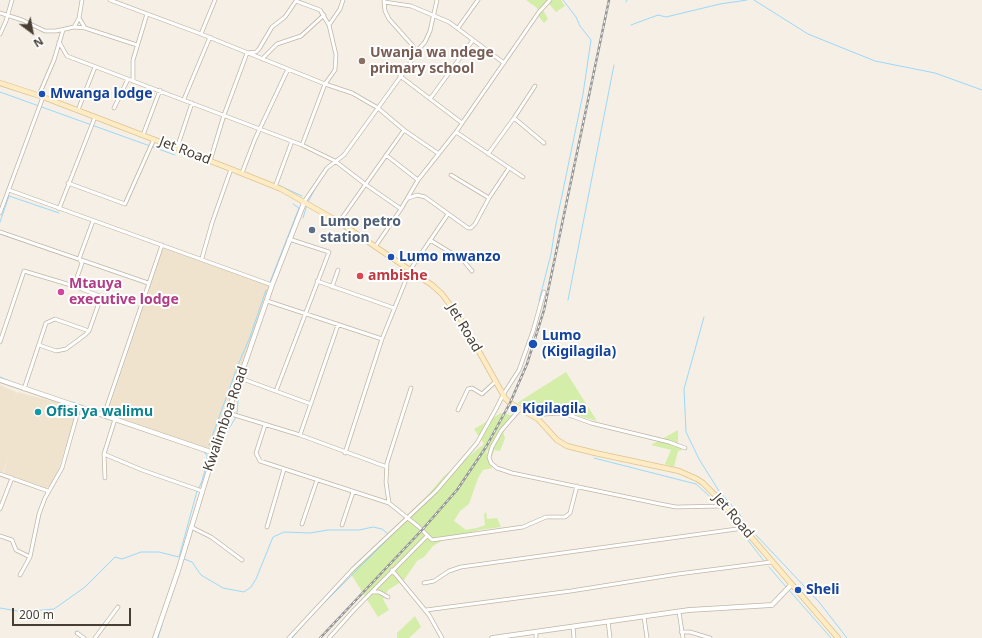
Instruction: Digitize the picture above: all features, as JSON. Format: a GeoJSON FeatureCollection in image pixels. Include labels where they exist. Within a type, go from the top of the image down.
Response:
{"type":"FeatureCollection","features":[{"type":"Feature","properties":{"kind":"main road","name":"Jet Road"},"geometry":{"type":"LineString","coordinates":[[0,83],[41,96],[242,173],[275,187],[339,222],[432,285],[451,304],[502,395],[510,403],[533,415],[552,436],[567,446],[688,474],[703,483],[744,528],[771,562],[838,638]]}},
{"type":"Feature","properties":{"kind":"street"},"geometry":{"type":"LineString","coordinates":[[0,34],[8,15],[12,0]]}},
{"type":"Feature","properties":{"kind":"street"},"geometry":{"type":"LineString","coordinates":[[74,27],[78,18],[82,0]]}},
{"type":"Feature","properties":{"kind":"street"},"geometry":{"type":"LineString","coordinates":[[110,0],[118,1],[147,14],[210,37],[325,84],[352,93],[378,108],[404,130],[439,154]]}},
{"type":"Feature","properties":{"kind":"street"},"geometry":{"type":"LineString","coordinates":[[201,34],[215,0]]}},
{"type":"Feature","properties":{"kind":"street"},"geometry":{"type":"LineString","coordinates":[[329,25],[340,9],[343,0]]}},
{"type":"Feature","properties":{"kind":"street"},"geometry":{"type":"LineString","coordinates":[[304,203],[327,168],[344,155],[428,36],[432,15],[437,0]]}},
{"type":"Feature","properties":{"kind":"street"},"geometry":{"type":"LineString","coordinates":[[458,28],[478,0]]}},
{"type":"Feature","properties":{"kind":"street"},"geometry":{"type":"LineString","coordinates":[[375,247],[401,209],[418,180],[456,132],[539,12],[550,0]]}},
{"type":"Feature","properties":{"kind":"street"},"geometry":{"type":"LineString","coordinates":[[247,53],[256,52],[272,27],[285,17],[296,1],[316,7],[324,15],[329,25],[336,63],[335,70],[325,84],[302,145]]}},
{"type":"Feature","properties":{"kind":"street"},"geometry":{"type":"LineString","coordinates":[[415,53],[413,46],[389,19],[385,11],[384,1],[411,6],[449,22],[504,63]]}},
{"type":"Feature","properties":{"kind":"street"},"geometry":{"type":"LineString","coordinates":[[0,13],[45,31],[63,30],[74,27],[85,28],[136,45]]}},
{"type":"Feature","properties":{"kind":"street"},"geometry":{"type":"LineString","coordinates":[[133,80],[133,60],[136,45],[147,14]]}},
{"type":"Feature","properties":{"kind":"street"},"geometry":{"type":"LineString","coordinates":[[262,59],[277,44],[301,36],[324,15]]}},
{"type":"Feature","properties":{"kind":"street"},"geometry":{"type":"LineString","coordinates":[[78,18],[85,28]]}},
{"type":"Feature","properties":{"kind":"street"},"geometry":{"type":"LineString","coordinates":[[0,213],[63,30]]}},
{"type":"Feature","properties":{"kind":"street"},"geometry":{"type":"LineString","coordinates":[[184,99],[210,37]]}},
{"type":"Feature","properties":{"kind":"street"},"geometry":{"type":"LineString","coordinates":[[430,99],[472,40]]}},
{"type":"Feature","properties":{"kind":"street"},"geometry":{"type":"LineString","coordinates":[[59,42],[67,56],[292,141],[335,161],[401,209]]}},
{"type":"Feature","properties":{"kind":"street"},"geometry":{"type":"LineString","coordinates":[[210,161],[224,115],[247,53]]}},
{"type":"Feature","properties":{"kind":"street"},"geometry":{"type":"LineString","coordinates":[[78,110],[95,67]]}},
{"type":"Feature","properties":{"kind":"street"},"geometry":{"type":"LineString","coordinates":[[242,173],[259,129],[288,69]]}},
{"type":"Feature","properties":{"kind":"street"},"geometry":{"type":"LineString","coordinates":[[400,76],[462,123]]}},
{"type":"Feature","properties":{"kind":"street"},"geometry":{"type":"LineString","coordinates":[[114,108],[128,79]]}},
{"type":"Feature","properties":{"kind":"street"},"geometry":{"type":"LineString","coordinates":[[488,154],[535,86]]}},
{"type":"Feature","properties":{"kind":"street"},"geometry":{"type":"LineString","coordinates":[[143,135],[160,90]]}},
{"type":"Feature","properties":{"kind":"street"},"geometry":{"type":"LineString","coordinates":[[177,148],[192,103]]}},
{"type":"Feature","properties":{"kind":"street"},"geometry":{"type":"LineString","coordinates":[[59,208],[96,117]]}},
{"type":"Feature","properties":{"kind":"street"},"geometry":{"type":"LineString","coordinates":[[514,118],[544,143]]}},
{"type":"Feature","properties":{"kind":"street"},"geometry":{"type":"LineString","coordinates":[[339,222],[404,130]]}},
{"type":"Feature","properties":{"kind":"street"},"geometry":{"type":"LineString","coordinates":[[456,132],[523,177]]}},
{"type":"Feature","properties":{"kind":"street"},"geometry":{"type":"LineString","coordinates":[[68,183],[125,204],[154,139]]}},
{"type":"Feature","properties":{"kind":"street"},"geometry":{"type":"LineString","coordinates":[[275,187],[292,141]]}},
{"type":"Feature","properties":{"kind":"street"},"geometry":{"type":"LineString","coordinates":[[386,155],[418,180]]}},
{"type":"Feature","properties":{"kind":"street"},"geometry":{"type":"LineString","coordinates":[[407,199],[412,196],[422,196],[468,228],[471,228],[475,224],[488,198],[509,168]]}},
{"type":"Feature","properties":{"kind":"street"},"geometry":{"type":"LineString","coordinates":[[202,258],[212,223],[231,169]]}},
{"type":"Feature","properties":{"kind":"street"},"geometry":{"type":"LineString","coordinates":[[451,174],[488,198]]}},
{"type":"Feature","properties":{"kind":"street"},"geometry":{"type":"LineString","coordinates":[[9,190],[162,246],[202,258],[272,285]]}},
{"type":"Feature","properties":{"kind":"street","name":"Kwalimboa Road"},"geometry":{"type":"LineString","coordinates":[[155,638],[214,453],[266,301],[304,203]]}},
{"type":"Feature","properties":{"kind":"street"},"geometry":{"type":"LineString","coordinates":[[345,453],[382,339],[410,270],[448,214]]}},
{"type":"Feature","properties":{"kind":"street"},"geometry":{"type":"LineString","coordinates":[[74,286],[82,263],[79,260],[93,221]]}},
{"type":"Feature","properties":{"kind":"street"},"geometry":{"type":"LineString","coordinates":[[0,232],[148,283]]}},
{"type":"Feature","properties":{"kind":"street"},"geometry":{"type":"LineString","coordinates":[[276,391],[329,250],[289,239]]}},
{"type":"Feature","properties":{"kind":"street"},"geometry":{"type":"LineString","coordinates":[[430,240],[466,262],[472,271]]}},
{"type":"Feature","properties":{"kind":"street"},"geometry":{"type":"LineString","coordinates":[[104,415],[148,283],[162,246]]}},
{"type":"Feature","properties":{"kind":"street"},"geometry":{"type":"LineString","coordinates":[[332,287],[338,270]]}},
{"type":"Feature","properties":{"kind":"street"},"geometry":{"type":"LineString","coordinates":[[0,342],[24,271],[74,286],[114,302]]}},
{"type":"Feature","properties":{"kind":"street"},"geometry":{"type":"LineString","coordinates":[[317,281],[394,308]]}},
{"type":"Feature","properties":{"kind":"street"},"geometry":{"type":"LineString","coordinates":[[289,638],[353,570],[436,491],[471,450],[489,422],[502,395],[519,370],[533,331],[544,292]]}},
{"type":"Feature","properties":{"kind":"street"},"geometry":{"type":"LineString","coordinates":[[39,344],[56,351],[66,349],[88,331],[101,297]]}},
{"type":"Feature","properties":{"kind":"street"},"geometry":{"type":"LineString","coordinates":[[266,301],[382,339]]}},
{"type":"Feature","properties":{"kind":"street"},"geometry":{"type":"LineString","coordinates":[[24,389],[46,323],[55,319],[88,331]]}},
{"type":"Feature","properties":{"kind":"street"},"geometry":{"type":"LineString","coordinates":[[300,435],[338,325]]}},
{"type":"Feature","properties":{"kind":"street"},"geometry":{"type":"LineString","coordinates":[[240,378],[311,404]]}},
{"type":"Feature","properties":{"kind":"street"},"geometry":{"type":"LineString","coordinates":[[0,380],[214,453]]}},
{"type":"Feature","properties":{"kind":"street"},"geometry":{"type":"LineString","coordinates":[[458,410],[468,389],[472,388],[482,394],[495,382]]}},
{"type":"Feature","properties":{"kind":"street"},"geometry":{"type":"LineString","coordinates":[[389,503],[386,482],[387,467],[391,449],[411,388]]}},
{"type":"Feature","properties":{"kind":"street"},"geometry":{"type":"LineString","coordinates":[[20,575],[30,557],[39,514],[48,491],[62,468],[79,408]]}},
{"type":"Feature","properties":{"kind":"street"},"geometry":{"type":"LineString","coordinates":[[520,409],[501,431],[492,447],[489,458],[491,463],[497,468],[512,473],[676,507],[724,506]]}},
{"type":"Feature","properties":{"kind":"street"},"geometry":{"type":"LineString","coordinates":[[228,413],[300,435],[345,453],[387,467]]}},
{"type":"Feature","properties":{"kind":"street"},"geometry":{"type":"LineString","coordinates":[[533,415],[559,413],[566,414],[591,423],[669,442],[685,448]]}},
{"type":"Feature","properties":{"kind":"street"},"geometry":{"type":"LineString","coordinates":[[105,478],[104,454],[115,419]]}},
{"type":"Feature","properties":{"kind":"street"},"geometry":{"type":"LineString","coordinates":[[265,425],[256,453],[257,458],[260,461],[389,503],[408,517],[432,540],[523,527],[546,517],[565,517],[568,515],[573,506],[577,486]]}},
{"type":"Feature","properties":{"kind":"street"},"geometry":{"type":"LineString","coordinates":[[104,454],[142,470],[202,491]]}},
{"type":"Feature","properties":{"kind":"street"},"geometry":{"type":"LineString","coordinates":[[267,527],[284,469]]}},
{"type":"Feature","properties":{"kind":"street"},"geometry":{"type":"LineString","coordinates":[[0,474],[48,491]]}},
{"type":"Feature","properties":{"kind":"street"},"geometry":{"type":"LineString","coordinates":[[0,509],[12,478]]}},
{"type":"Feature","properties":{"kind":"street"},"geometry":{"type":"LineString","coordinates":[[302,524],[317,480]]}},
{"type":"Feature","properties":{"kind":"street"},"geometry":{"type":"LineString","coordinates":[[342,525],[353,492]]}},
{"type":"Feature","properties":{"kind":"street"},"geometry":{"type":"LineString","coordinates":[[191,527],[211,537],[242,560]]}},
{"type":"Feature","properties":{"kind":"street"},"geometry":{"type":"LineString","coordinates":[[424,583],[434,581],[449,571],[461,567],[744,528]]}},
{"type":"Feature","properties":{"kind":"street"},"geometry":{"type":"LineString","coordinates":[[0,536],[12,540],[16,550],[30,557]]}},
{"type":"Feature","properties":{"kind":"street"},"geometry":{"type":"LineString","coordinates":[[329,638],[392,570],[427,536]]}},
{"type":"Feature","properties":{"kind":"street"},"geometry":{"type":"LineString","coordinates":[[426,610],[771,562]]}},
{"type":"Feature","properties":{"kind":"street"},"geometry":{"type":"LineString","coordinates":[[392,570],[426,610],[442,638]]}},
{"type":"Feature","properties":{"kind":"street"},"geometry":{"type":"LineString","coordinates":[[492,638],[705,608],[772,605],[791,585]]}},
{"type":"Feature","properties":{"kind":"street"},"geometry":{"type":"LineString","coordinates":[[372,592],[379,592],[388,597]]}},
{"type":"Feature","properties":{"kind":"street"},"geometry":{"type":"LineString","coordinates":[[95,638],[118,607]]}},
{"type":"Feature","properties":{"kind":"street"},"geometry":{"type":"LineString","coordinates":[[679,612],[683,638]]}},
{"type":"Feature","properties":{"kind":"street"},"geometry":{"type":"LineString","coordinates":[[644,617],[647,638]]}},
{"type":"Feature","properties":{"kind":"street"},"geometry":{"type":"LineString","coordinates":[[608,621],[610,638]]}},
{"type":"Feature","properties":{"kind":"street"},"geometry":{"type":"LineString","coordinates":[[573,627],[574,638]]}},
{"type":"Feature","properties":{"kind":"street"},"geometry":{"type":"LineString","coordinates":[[536,632],[536,638]]}},
{"type":"Feature","properties":{"kind":"street"},"geometry":{"type":"LineString","coordinates":[[681,632],[690,632],[710,638]]}},
{"type":"Feature","properties":{"kind":"street"},"geometry":{"type":"LineString","coordinates":[[77,633],[84,638]]}},
{"type":"Feature","properties":{"kind":"shaded area"},"geometry":{"type":"Polygon","coordinates":[[[163,248],[270,286],[212,450],[107,414],[163,248]]]}},
{"type":"Feature","properties":{"kind":"shaded area"},"geometry":{"type":"Polygon","coordinates":[[[0,385],[16,392],[15,397],[17,392],[78,408],[55,480],[46,489],[4,473],[8,457],[3,473],[0,472],[0,385]]]}},
{"type":"Feature","properties":{"kind":"green space"},"geometry":{"type":"Polygon","coordinates":[[[526,0],[561,0],[565,6],[556,12],[549,4],[543,10],[548,19],[544,23],[539,17],[537,8],[526,0]]]}},
{"type":"Feature","properties":{"kind":"green space"},"geometry":{"type":"Polygon","coordinates":[[[566,372],[597,421],[579,416],[536,410],[517,403],[566,372]]]}},
{"type":"Feature","properties":{"kind":"green space"},"geometry":{"type":"Polygon","coordinates":[[[501,413],[511,415],[513,418],[503,432],[505,438],[500,451],[494,450],[492,457],[485,447],[492,468],[483,470],[478,478],[469,504],[460,511],[454,521],[466,530],[477,528],[485,525],[484,514],[486,512],[487,519],[497,518],[501,527],[479,530],[443,540],[433,546],[424,557],[417,561],[404,580],[388,590],[383,599],[389,610],[378,617],[349,571],[427,496],[444,476],[484,444],[474,429],[501,413]]]}},
{"type":"Feature","properties":{"kind":"green space"},"geometry":{"type":"Polygon","coordinates":[[[678,430],[678,443],[682,450],[678,451],[674,467],[665,464],[671,450],[651,445],[678,430]]]}},
{"type":"Feature","properties":{"kind":"green space"},"geometry":{"type":"Polygon","coordinates":[[[415,616],[421,627],[409,638],[397,638],[397,633],[415,616]]]}},
{"type":"Feature","properties":{"kind":"waterway"},"geometry":{"type":"LineString","coordinates":[[539,301],[551,254],[583,94],[591,40],[563,0]]}},
{"type":"Feature","properties":{"kind":"waterway"},"geometry":{"type":"LineString","coordinates":[[631,25],[658,15],[666,17],[720,4],[747,0]]}},
{"type":"Feature","properties":{"kind":"waterway"},"geometry":{"type":"LineString","coordinates":[[754,0],[808,34],[875,61],[935,73],[982,90]]}},
{"type":"Feature","properties":{"kind":"waterway"},"geometry":{"type":"LineString","coordinates":[[568,300],[614,65]]}},
{"type":"Feature","properties":{"kind":"waterway"},"geometry":{"type":"LineString","coordinates":[[0,92],[175,155]]}},
{"type":"Feature","properties":{"kind":"waterway"},"geometry":{"type":"LineString","coordinates":[[276,184],[302,196]]}},
{"type":"Feature","properties":{"kind":"waterway"},"geometry":{"type":"LineString","coordinates":[[308,202],[315,189]]}},
{"type":"Feature","properties":{"kind":"waterway"},"geometry":{"type":"LineString","coordinates":[[0,222],[9,196],[59,213]]}},
{"type":"Feature","properties":{"kind":"waterway"},"geometry":{"type":"LineString","coordinates":[[270,282],[299,208],[293,204]]}},
{"type":"Feature","properties":{"kind":"waterway"},"geometry":{"type":"LineString","coordinates":[[303,218],[307,205]]}},
{"type":"Feature","properties":{"kind":"waterway"},"geometry":{"type":"LineString","coordinates":[[209,445],[238,365],[250,337],[266,290]]}},
{"type":"Feature","properties":{"kind":"waterway"},"geometry":{"type":"LineString","coordinates":[[704,317],[684,389],[686,432],[699,459],[719,491],[741,516]]}},
{"type":"Feature","properties":{"kind":"waterway"},"geometry":{"type":"LineString","coordinates":[[0,377],[17,384]]}},
{"type":"Feature","properties":{"kind":"waterway"},"geometry":{"type":"LineString","coordinates":[[237,414],[239,387]]}},
{"type":"Feature","properties":{"kind":"waterway"},"geometry":{"type":"LineString","coordinates":[[72,402],[98,411]]}},
{"type":"Feature","properties":{"kind":"waterway"},"geometry":{"type":"LineString","coordinates":[[219,445],[236,417]]}},
{"type":"Feature","properties":{"kind":"waterway"},"geometry":{"type":"LineString","coordinates":[[199,488],[207,462],[207,455],[204,452]]}},
{"type":"Feature","properties":{"kind":"waterway"},"geometry":{"type":"LineString","coordinates":[[594,458],[696,484],[717,503]]}},
{"type":"Feature","properties":{"kind":"waterway"},"geometry":{"type":"LineString","coordinates":[[0,608],[23,612],[54,609],[85,587],[115,557],[122,559],[141,552],[159,552],[179,557],[197,491]]}},
{"type":"Feature","properties":{"kind":"waterway"},"geometry":{"type":"LineString","coordinates":[[721,507],[737,526]]}},
{"type":"Feature","properties":{"kind":"waterway"},"geometry":{"type":"LineString","coordinates":[[184,559],[192,562],[201,575],[223,588],[244,592],[251,587],[256,579],[273,537],[284,532],[310,533],[328,530],[359,530],[373,527],[382,529],[388,534]]}},
{"type":"Feature","properties":{"kind":"waterway"},"geometry":{"type":"LineString","coordinates":[[740,530],[764,561]]}},
{"type":"Feature","properties":{"kind":"waterway"},"geometry":{"type":"LineString","coordinates":[[756,535],[819,602],[847,638]]}},
{"type":"Feature","properties":{"kind":"waterway"},"geometry":{"type":"LineString","coordinates":[[312,615],[390,537]]}},
{"type":"Feature","properties":{"kind":"waterway"},"geometry":{"type":"LineString","coordinates":[[166,611],[183,561]]}},
{"type":"Feature","properties":{"kind":"waterway"},"geometry":{"type":"LineString","coordinates":[[769,567],[787,588]]}},
{"type":"Feature","properties":{"kind":"waterway"},"geometry":{"type":"LineString","coordinates":[[789,590],[831,638]]}},
{"type":"Feature","properties":{"kind":"waterway"},"geometry":{"type":"LineString","coordinates":[[158,638],[162,625]]}},
{"type":"Feature","properties":{"kind":"waterway"},"geometry":{"type":"LineString","coordinates":[[292,638],[298,631]]}},
{"type":"Feature","properties":{"kind":"railway"},"geometry":{"type":"LineString","coordinates":[[320,638],[422,530],[457,490],[486,447],[510,403],[527,364],[544,310],[609,0]]}},
{"type":"Feature","properties":{"kind":"place","name":"Uwanja wa ndege primary school"},"geometry":{"type":"Point","coordinates":[362,61]}},
{"type":"Feature","properties":{"kind":"place","name":"Mwanga lodge"},"geometry":{"type":"Point","coordinates":[42,94]}},
{"type":"Feature","properties":{"kind":"place","name":"Lumo petro station"},"geometry":{"type":"Point","coordinates":[312,230]}},
{"type":"Feature","properties":{"kind":"place","name":"Lumo mwanzo"},"geometry":{"type":"Point","coordinates":[391,257]}},
{"type":"Feature","properties":{"kind":"place","name":"ambishe"},"geometry":{"type":"Point","coordinates":[360,276]}},
{"type":"Feature","properties":{"kind":"place","name":"Mtauya executive lodge"},"geometry":{"type":"Point","coordinates":[61,292]}},
{"type":"Feature","properties":{"kind":"place","name":"Lumo (Kigilagila)"},"geometry":{"type":"Point","coordinates":[533,344]}},
{"type":"Feature","properties":{"kind":"place","name":"Kigilagila"},"geometry":{"type":"Point","coordinates":[514,409]}},
{"type":"Feature","properties":{"kind":"place","name":"Ofisi ya walimu"},"geometry":{"type":"Point","coordinates":[38,412]}},
{"type":"Feature","properties":{"kind":"place","name":"Sheli"},"geometry":{"type":"Point","coordinates":[798,590]}}]}
